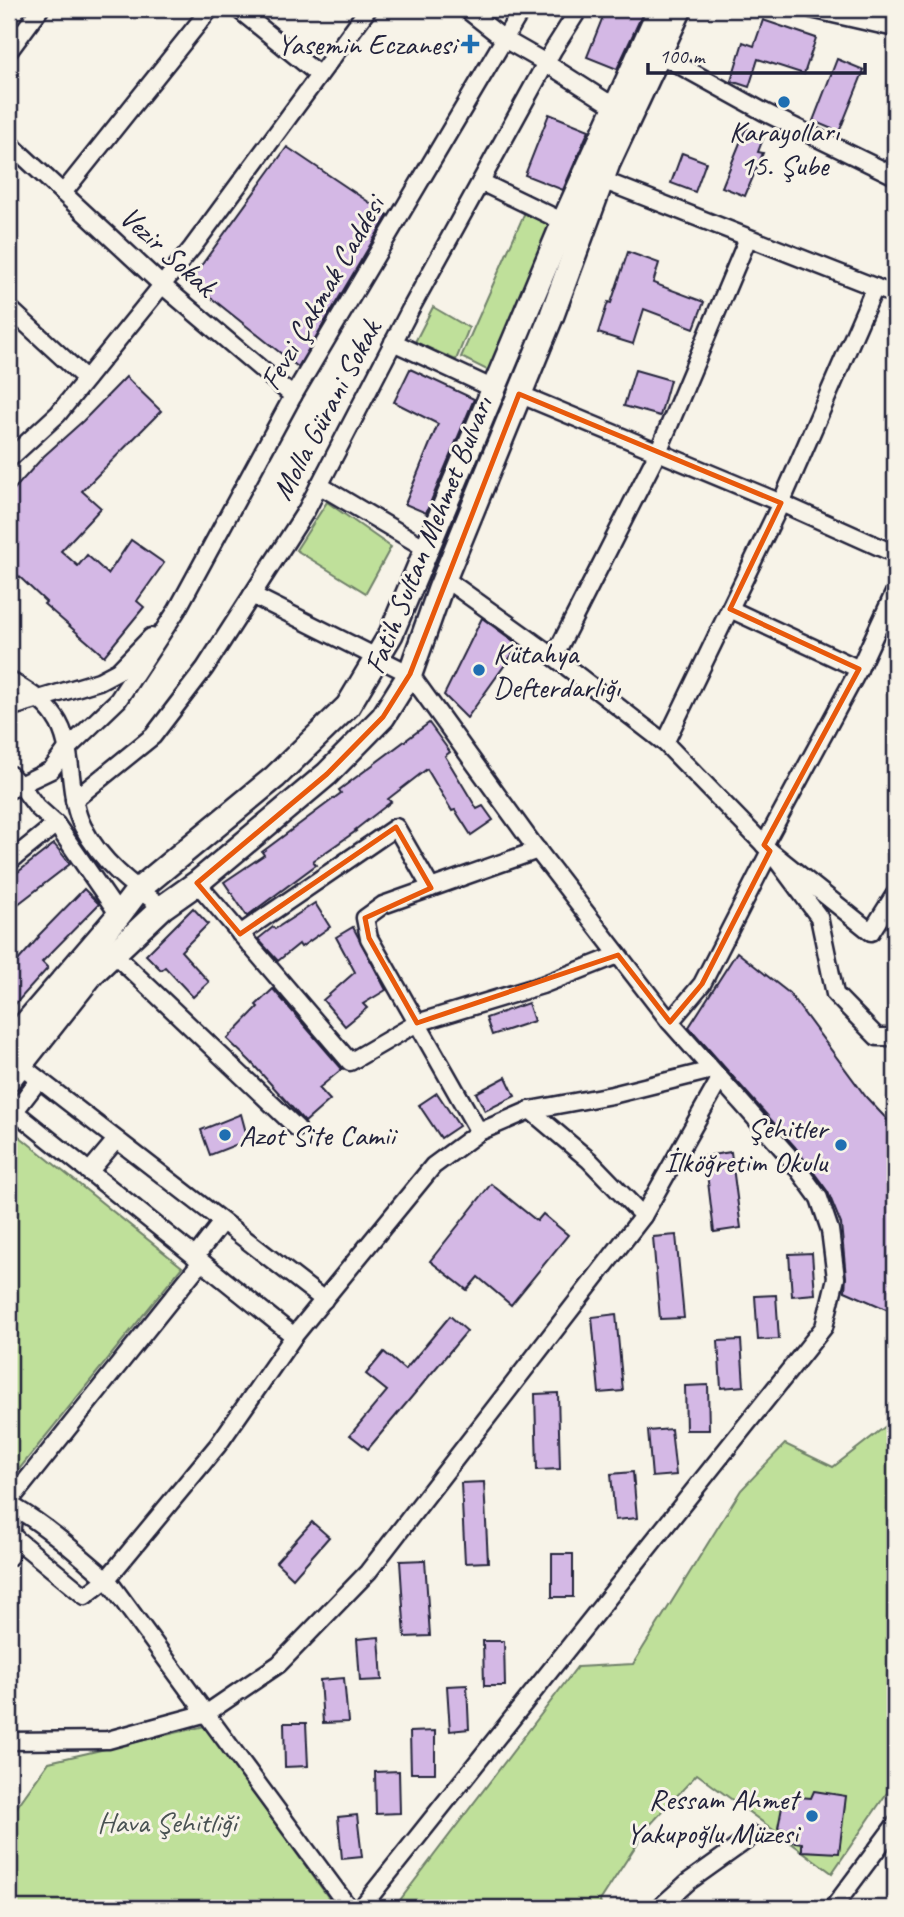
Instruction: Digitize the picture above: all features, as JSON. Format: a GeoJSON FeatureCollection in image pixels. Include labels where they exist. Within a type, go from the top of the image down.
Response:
{"type":"FeatureCollection","features":[{"type":"Feature","properties":{"kind":"main road","name":"Fatih Sultan Mehmet Bulvarı"},"geometry":{"type":"LineString","coordinates":[[9,1042],[138,890],[275,777],[348,706],[391,634],[564,222],[660,9]]}},
{"type":"Feature","properties":{"kind":"main road","name":"Fatih Sultan Mehmet Bulvarı"},"geometry":{"type":"LineString","coordinates":[[12,1066],[92,974],[163,907],[197,883],[327,774],[383,717],[410,674],[444,578],[552,314],[601,180],[680,9]]}},
{"type":"Feature","properties":{"kind":"street"},"geometry":{"type":"LineString","coordinates":[[9,51],[40,9]]}},
{"type":"Feature","properties":{"kind":"street"},"geometry":{"type":"LineString","coordinates":[[63,193],[210,9]]}},
{"type":"Feature","properties":{"kind":"street"},"geometry":{"type":"LineString","coordinates":[[238,9],[319,75]]}},
{"type":"Feature","properties":{"kind":"street"},"geometry":{"type":"LineString","coordinates":[[9,460],[58,414],[162,285],[368,9]]}},
{"type":"Feature","properties":{"kind":"street"},"geometry":{"type":"LineString","coordinates":[[466,9],[504,39],[615,107]]}},
{"type":"Feature","properties":{"kind":"street","name":"Fevzi Çakmak Caddesi"},"geometry":{"type":"LineString","coordinates":[[13,783],[51,771],[66,750],[118,700],[177,610],[293,396],[522,9]]}},
{"type":"Feature","properties":{"kind":"street","name":"Molla Gürani Sokak"},"geometry":{"type":"LineString","coordinates":[[74,800],[153,736],[205,668],[306,512],[393,342],[579,9]]}},
{"type":"Feature","properties":{"kind":"street"},"geometry":{"type":"LineString","coordinates":[[822,10],[895,28]]}},
{"type":"Feature","properties":{"kind":"street"},"geometry":{"type":"LineString","coordinates":[[659,54],[764,112],[895,176]]}},
{"type":"Feature","properties":{"kind":"street","name":"Vezir Sokak"},"geometry":{"type":"LineString","coordinates":[[9,143],[162,285],[293,396]]}},
{"type":"Feature","properties":{"kind":"street"},"geometry":{"type":"LineString","coordinates":[[601,180],[895,295]]}},
{"type":"Feature","properties":{"kind":"street"},"geometry":{"type":"LineString","coordinates":[[481,182],[564,222]]}},
{"type":"Feature","properties":{"kind":"street"},"geometry":{"type":"LineString","coordinates":[[554,657],[658,452],[748,237]]}},
{"type":"Feature","properties":{"kind":"street"},"geometry":{"type":"LineString","coordinates":[[665,743],[781,503],[875,287]]}},
{"type":"Feature","properties":{"kind":"street"},"geometry":{"type":"LineString","coordinates":[[9,308],[86,379]]}},
{"type":"Feature","properties":{"kind":"street"},"geometry":{"type":"LineString","coordinates":[[393,342],[494,389]]}},
{"type":"Feature","properties":{"kind":"street"},"geometry":{"type":"LineString","coordinates":[[519,394],[781,503],[895,554]]}},
{"type":"Feature","properties":{"kind":"street"},"geometry":{"type":"LineString","coordinates":[[319,485],[427,549]]}},
{"type":"Feature","properties":{"kind":"street"},"geometry":{"type":"LineString","coordinates":[[444,578],[554,657],[665,743],[767,848],[819,917],[835,994],[877,1037],[895,1037]]}},
{"type":"Feature","properties":{"kind":"street"},"geometry":{"type":"LineString","coordinates":[[670,1022],[702,984],[895,592]]}},
{"type":"Feature","properties":{"kind":"street"},"geometry":{"type":"LineString","coordinates":[[252,595],[410,674],[538,850],[670,1022],[787,1154],[819,1198],[830,1230],[836,1278],[824,1327],[361,1908]]}},
{"type":"Feature","properties":{"kind":"street"},"geometry":{"type":"LineString","coordinates":[[730,609],[859,669]]}},
{"type":"Feature","properties":{"kind":"street","name":"Fevzi Çakmak Caddesi"},"geometry":{"type":"LineString","coordinates":[[9,708],[77,690],[118,671],[177,610]]}},
{"type":"Feature","properties":{"kind":"street"},"geometry":{"type":"LineString","coordinates":[[9,680],[38,699],[56,717],[66,750],[74,800],[83,827],[108,863],[138,890],[163,907]]}},
{"type":"Feature","properties":{"kind":"street"},"geometry":{"type":"LineString","coordinates":[[13,783],[56,824],[119,915]]}},
{"type":"Feature","properties":{"kind":"street"},"geometry":{"type":"LineString","coordinates":[[9,862],[56,824]]}},
{"type":"Feature","properties":{"kind":"street"},"geometry":{"type":"LineString","coordinates":[[240,933],[396,827],[431,888]]}},
{"type":"Feature","properties":{"kind":"street"},"geometry":{"type":"LineString","coordinates":[[767,848],[872,932],[895,894]]}},
{"type":"Feature","properties":{"kind":"street"},"geometry":{"type":"LineString","coordinates":[[479,1132],[369,938],[365,918],[383,905],[538,850]]}},
{"type":"Feature","properties":{"kind":"street"},"geometry":{"type":"LineString","coordinates":[[197,883],[350,1062],[417,1023],[542,985],[618,955]]}},
{"type":"Feature","properties":{"kind":"street"},"geometry":{"type":"LineString","coordinates":[[114,954],[297,1128]]}},
{"type":"Feature","properties":{"kind":"street"},"geometry":{"type":"LineString","coordinates":[[12,1066],[116,1140],[324,1300]]}},
{"type":"Feature","properties":{"kind":"street"},"geometry":{"type":"LineString","coordinates":[[10,1534],[85,1596],[107,1579],[218,1445],[294,1336],[433,1166],[479,1132],[530,1110],[716,1075]]}},
{"type":"Feature","properties":{"kind":"street"},"geometry":{"type":"LineString","coordinates":[[9,1741],[108,1740],[207,1713],[279,1664],[368,1572],[643,1216],[716,1075]]}},
{"type":"Feature","properties":{"kind":"street"},"geometry":{"type":"LineString","coordinates":[[38,1082],[11,1110],[294,1336]]}},
{"type":"Feature","properties":{"kind":"street"},"geometry":{"type":"LineString","coordinates":[[530,1110],[589,1160],[643,1216]]}},
{"type":"Feature","properties":{"kind":"street"},"geometry":{"type":"LineString","coordinates":[[89,1172],[116,1140]]}},
{"type":"Feature","properties":{"kind":"street"},"geometry":{"type":"LineString","coordinates":[[222,1222],[198,1259],[9,1502],[34,1518],[107,1579],[349,1908]]}},
{"type":"Feature","properties":{"kind":"street"},"geometry":{"type":"LineString","coordinates":[[9,1557],[14,1507]]}},
{"type":"Feature","properties":{"kind":"street"},"geometry":{"type":"LineString","coordinates":[[832,1908],[895,1825]]}},
{"type":"Feature","properties":{"kind":"street"},"geometry":{"type":"LineString","coordinates":[[659,1908],[688,1882],[754,1835]]}},
{"type":"Feature","properties":{"kind":"highlighted area"},"geometry":{"type":"Polygon","coordinates":[[[519,394],[781,503],[730,609],[859,669],[764,845],[770,851],[702,984],[670,1022],[618,955],[417,1023],[369,938],[365,918],[431,888],[396,827],[240,934],[197,883],[327,774],[383,717],[410,674],[519,394]]]}},
{"type":"Feature","properties":{"kind":"green space"},"geometry":{"type":"Polygon","coordinates":[[[525,212],[555,225],[493,373],[461,357],[525,212]]]}},
{"type":"Feature","properties":{"kind":"green space"},"geometry":{"type":"Polygon","coordinates":[[[433,307],[469,328],[456,360],[415,342],[433,307]]]}},
{"type":"Feature","properties":{"kind":"green space"},"geometry":{"type":"Polygon","coordinates":[[[327,502],[391,547],[366,593],[296,550],[327,502]]]}},
{"type":"Feature","properties":{"kind":"green space"},"geometry":{"type":"Polygon","coordinates":[[[9,1128],[182,1267],[16,1473],[9,1489],[9,1128]]]}},
{"type":"Feature","properties":{"kind":"green space"},"geometry":{"type":"Polygon","coordinates":[[[895,1419],[895,1696],[892,1699],[895,1781],[832,1873],[697,1774],[648,1827],[600,1901],[602,1908],[394,1908],[577,1667],[633,1664],[741,1490],[785,1444],[833,1467],[895,1419]]]}},
{"type":"Feature","properties":{"kind":"green space","name":"Hava Şehitliği"},"geometry":{"type":"Polygon","coordinates":[[[205,1726],[336,1908],[9,1908],[9,1818],[49,1762],[205,1726]]]}},
{"type":"Feature","properties":{"kind":"building"},"geometry":{"type":"Polygon","coordinates":[[[606,9],[626,9],[642,15],[617,69],[587,57],[606,9]]]}},
{"type":"Feature","properties":{"kind":"building"},"geometry":{"type":"Polygon","coordinates":[[[763,20],[816,38],[804,74],[758,59],[749,87],[731,81],[743,42],[754,46],[763,20]]]}},
{"type":"Feature","properties":{"kind":"building"},"geometry":{"type":"Polygon","coordinates":[[[837,59],[864,70],[839,132],[813,121],[837,59]]]}},
{"type":"Feature","properties":{"kind":"building"},"geometry":{"type":"Polygon","coordinates":[[[549,114],[589,130],[563,190],[525,175],[549,114]]]}},
{"type":"Feature","properties":{"kind":"building"},"geometry":{"type":"Polygon","coordinates":[[[746,128],[764,136],[758,152],[763,153],[745,196],[722,187],[746,128]]]}},
{"type":"Feature","properties":{"kind":"building"},"geometry":{"type":"Polygon","coordinates":[[[287,147],[388,215],[298,367],[190,281],[287,147]]]}},
{"type":"Feature","properties":{"kind":"building"},"geometry":{"type":"Polygon","coordinates":[[[682,153],[706,162],[695,192],[671,183],[682,153]]]}},
{"type":"Feature","properties":{"kind":"building"},"geometry":{"type":"Polygon","coordinates":[[[628,252],[659,263],[653,283],[704,302],[694,328],[644,309],[633,344],[598,333],[628,252]]]}},
{"type":"Feature","properties":{"kind":"building"},"geometry":{"type":"Polygon","coordinates":[[[410,369],[474,399],[426,513],[405,504],[438,424],[394,402],[410,369]]]}},
{"type":"Feature","properties":{"kind":"building"},"geometry":{"type":"Polygon","coordinates":[[[635,370],[670,380],[660,416],[624,406],[635,370]]]}},
{"type":"Feature","properties":{"kind":"building"},"geometry":{"type":"Polygon","coordinates":[[[126,377],[161,411],[82,491],[101,508],[61,551],[78,566],[87,555],[108,574],[131,540],[164,563],[137,601],[144,607],[104,656],[44,604],[46,602],[9,567],[9,495],[44,456],[126,377]]]}},
{"type":"Feature","properties":{"kind":"building","name":"Kütahya Defterdarlığı"},"geometry":{"type":"Polygon","coordinates":[[[482,618],[519,645],[467,718],[444,695],[482,618]]]}},
{"type":"Feature","properties":{"kind":"building"},"geometry":{"type":"Polygon","coordinates":[[[429,723],[450,752],[445,756],[477,809],[483,806],[493,820],[471,835],[455,810],[452,811],[427,769],[388,799],[391,802],[356,831],[313,861],[316,865],[247,916],[224,882],[264,855],[262,852],[341,793],[339,790],[429,723]]]}},
{"type":"Feature","properties":{"kind":"building"},"geometry":{"type":"Polygon","coordinates":[[[54,844],[70,864],[9,911],[9,879],[54,844]]]}},
{"type":"Feature","properties":{"kind":"building"},"geometry":{"type":"Polygon","coordinates":[[[84,889],[99,904],[42,962],[48,968],[9,1011],[9,971],[38,936],[84,889]]]}},
{"type":"Feature","properties":{"kind":"building"},"geometry":{"type":"Polygon","coordinates":[[[315,903],[330,927],[301,947],[299,944],[278,961],[258,939],[273,927],[275,929],[315,903]]]}},
{"type":"Feature","properties":{"kind":"building"},"geometry":{"type":"Polygon","coordinates":[[[193,908],[208,924],[181,951],[209,982],[193,997],[165,967],[161,970],[146,955],[193,908]]]}},
{"type":"Feature","properties":{"kind":"building"},"geometry":{"type":"Polygon","coordinates":[[[353,927],[386,990],[363,1004],[367,1008],[345,1026],[323,1000],[355,972],[336,937],[353,927]]]}},
{"type":"Feature","properties":{"kind":"building","name":"Şehitler İlköğretim Okulu"},"geometry":{"type":"Polygon","coordinates":[[[737,952],[789,993],[866,1097],[895,1128],[895,1313],[845,1291],[841,1224],[828,1192],[795,1147],[689,1027],[737,952]]]}},
{"type":"Feature","properties":{"kind":"building"},"geometry":{"type":"Polygon","coordinates":[[[273,989],[342,1069],[319,1088],[330,1100],[305,1122],[227,1039],[273,989]]]}},
{"type":"Feature","properties":{"kind":"building"},"geometry":{"type":"Polygon","coordinates":[[[528,1003],[534,1021],[492,1035],[486,1018],[528,1003]]]}},
{"type":"Feature","properties":{"kind":"building"},"geometry":{"type":"Polygon","coordinates":[[[506,1077],[515,1096],[485,1111],[476,1093],[506,1077]]]}},
{"type":"Feature","properties":{"kind":"building"},"geometry":{"type":"Polygon","coordinates":[[[437,1093],[459,1126],[441,1138],[419,1105],[437,1093]]]}},
{"type":"Feature","properties":{"kind":"building","name":"Azot Site Camii"},"geometry":{"type":"Polygon","coordinates":[[[241,1114],[248,1140],[210,1155],[201,1130],[241,1114]]]}},
{"type":"Feature","properties":{"kind":"building"},"geometry":{"type":"Polygon","coordinates":[[[731,1152],[741,1228],[714,1232],[705,1156],[731,1152]]]}},
{"type":"Feature","properties":{"kind":"building"},"geometry":{"type":"Polygon","coordinates":[[[491,1184],[537,1221],[543,1214],[568,1235],[511,1305],[478,1277],[467,1290],[430,1261],[491,1184]]]}},
{"type":"Feature","properties":{"kind":"building"},"geometry":{"type":"Polygon","coordinates":[[[676,1235],[684,1318],[660,1319],[653,1237],[676,1235]]]}},
{"type":"Feature","properties":{"kind":"building"},"geometry":{"type":"Polygon","coordinates":[[[812,1253],[815,1294],[792,1296],[789,1254],[812,1253]]]}},
{"type":"Feature","properties":{"kind":"building"},"geometry":{"type":"Polygon","coordinates":[[[776,1295],[779,1339],[758,1340],[755,1296],[776,1295]]]}},
{"type":"Feature","properties":{"kind":"building"},"geometry":{"type":"Polygon","coordinates":[[[616,1314],[623,1391],[599,1393],[592,1317],[616,1314]]]}},
{"type":"Feature","properties":{"kind":"building"},"geometry":{"type":"Polygon","coordinates":[[[450,1316],[467,1331],[368,1449],[350,1435],[387,1391],[366,1374],[384,1352],[405,1370],[450,1316]]]}},
{"type":"Feature","properties":{"kind":"building"},"geometry":{"type":"Polygon","coordinates":[[[741,1340],[744,1386],[721,1388],[718,1341],[741,1340]]]}},
{"type":"Feature","properties":{"kind":"building"},"geometry":{"type":"Polygon","coordinates":[[[708,1385],[709,1430],[686,1430],[685,1386],[708,1385]]]}},
{"type":"Feature","properties":{"kind":"building"},"geometry":{"type":"Polygon","coordinates":[[[558,1393],[560,1469],[537,1470],[535,1394],[558,1393]]]}},
{"type":"Feature","properties":{"kind":"building"},"geometry":{"type":"Polygon","coordinates":[[[671,1429],[676,1475],[652,1477],[648,1431],[671,1429]]]}},
{"type":"Feature","properties":{"kind":"building"},"geometry":{"type":"Polygon","coordinates":[[[633,1472],[637,1518],[615,1520],[611,1474],[633,1472]]]}},
{"type":"Feature","properties":{"kind":"building"},"geometry":{"type":"Polygon","coordinates":[[[484,1482],[488,1562],[465,1563],[461,1483],[484,1482]]]}},
{"type":"Feature","properties":{"kind":"building"},"geometry":{"type":"Polygon","coordinates":[[[312,1522],[329,1537],[293,1578],[276,1562],[312,1522]]]}},
{"type":"Feature","properties":{"kind":"building"},"geometry":{"type":"Polygon","coordinates":[[[552,1554],[573,1554],[573,1597],[552,1597],[552,1554]]]}},
{"type":"Feature","properties":{"kind":"building"},"geometry":{"type":"Polygon","coordinates":[[[425,1560],[430,1636],[405,1637],[400,1561],[425,1560]]]}},
{"type":"Feature","properties":{"kind":"building"},"geometry":{"type":"Polygon","coordinates":[[[379,1637],[382,1680],[360,1681],[357,1639],[379,1637]]]}},
{"type":"Feature","properties":{"kind":"building"},"geometry":{"type":"Polygon","coordinates":[[[483,1641],[504,1641],[505,1686],[484,1686],[483,1641]]]}},
{"type":"Feature","properties":{"kind":"building"},"geometry":{"type":"Polygon","coordinates":[[[344,1678],[348,1722],[323,1723],[320,1680],[344,1678]]]}},
{"type":"Feature","properties":{"kind":"building"},"geometry":{"type":"Polygon","coordinates":[[[467,1685],[469,1729],[450,1731],[447,1686],[467,1685]]]}},
{"type":"Feature","properties":{"kind":"building"},"geometry":{"type":"Polygon","coordinates":[[[284,1723],[306,1723],[308,1766],[285,1767],[284,1723]]]}},
{"type":"Feature","properties":{"kind":"building"},"geometry":{"type":"Polygon","coordinates":[[[435,1731],[435,1773],[411,1773],[410,1732],[435,1731]]]}},
{"type":"Feature","properties":{"kind":"building"},"geometry":{"type":"Polygon","coordinates":[[[399,1771],[400,1813],[376,1814],[375,1772],[399,1771]]]}},
{"type":"Feature","properties":{"kind":"building","name":"Ressam Ahmet Yakupoğlu Müzesi"},"geometry":{"type":"Polygon","coordinates":[[[814,1791],[846,1796],[839,1853],[802,1851],[802,1843],[788,1841],[789,1830],[778,1828],[783,1802],[796,1803],[799,1797],[811,1798],[814,1791]]]}},
{"type":"Feature","properties":{"kind":"building"},"geometry":{"type":"Polygon","coordinates":[[[357,1815],[362,1857],[342,1859],[338,1817],[357,1815]]]}},
{"type":"Feature","properties":{"kind":"place","name":"Yasemin Eczanesi"},"geometry":{"type":"Point","coordinates":[470,44]}},
{"type":"Feature","properties":{"kind":"place","name":"Karayolları 15. Şube"},"geometry":{"type":"Point","coordinates":[784,102]}},
{"type":"Feature","properties":{"kind":"place","name":"Kütahya Defterdarlığı"},"geometry":{"type":"Point","coordinates":[479,670]}},
{"type":"Feature","properties":{"kind":"place","name":"Azot Site Camii"},"geometry":{"type":"Point","coordinates":[225,1135]}},
{"type":"Feature","properties":{"kind":"place","name":"Şehitler İlköğretim Okulu"},"geometry":{"type":"Point","coordinates":[841,1145]}},
{"type":"Feature","properties":{"kind":"place","name":"Ressam Ahmet Yakupoğlu Müzesi"},"geometry":{"type":"Point","coordinates":[812,1816]}}]}
